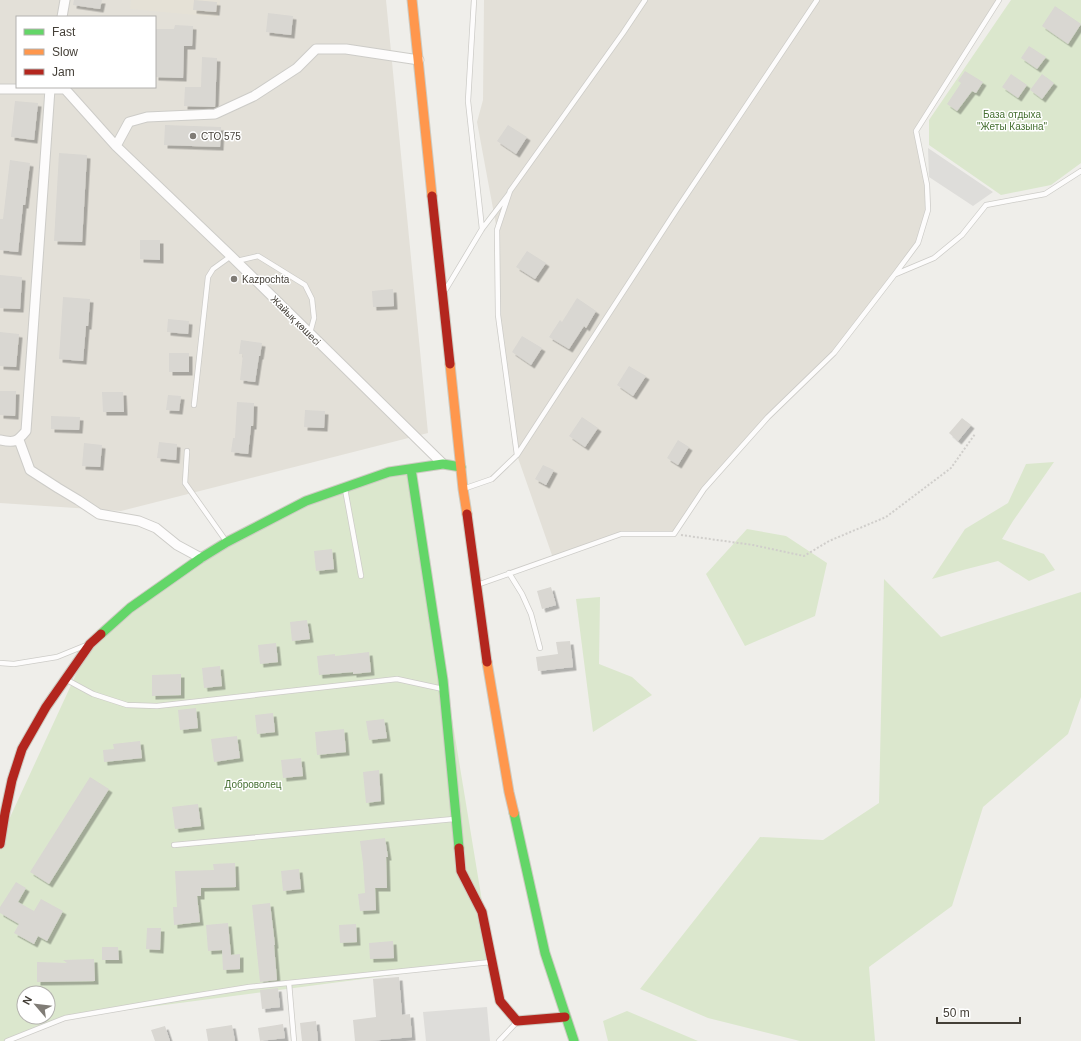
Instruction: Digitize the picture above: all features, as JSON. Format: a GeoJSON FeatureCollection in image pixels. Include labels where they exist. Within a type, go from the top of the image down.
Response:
{"type":"FeatureCollection","features":[{"type":"Feature","properties":{"kind":"street"},"geometry":{"type":"LineString","coordinates":[[62,16],[65,0]]}},
{"type":"Feature","properties":{"kind":"street"},"geometry":{"type":"LineString","coordinates":[[412,0],[463,489],[487,659],[509,792],[545,953],[574,1041]]}},
{"type":"Feature","properties":{"kind":"street"},"geometry":{"type":"LineString","coordinates":[[116,146],[129,122],[147,118],[215,114],[254,96],[267,88],[297,68],[316,49],[346,49],[419,60]]}},
{"type":"Feature","properties":{"kind":"street"},"geometry":{"type":"LineString","coordinates":[[0,89],[64,88]]}},
{"type":"Feature","properties":{"kind":"street","name":"Жайық көшесі"},"geometry":{"type":"LineString","coordinates":[[64,88],[116,146],[444,464]]}},
{"type":"Feature","properties":{"kind":"street"},"geometry":{"type":"LineString","coordinates":[[0,440],[9,442],[19,440],[26,431],[50,89]]}},
{"type":"Feature","properties":{"kind":"street"},"geometry":{"type":"LineString","coordinates":[[19,440],[30,470],[99,514],[139,521],[156,528],[177,545],[201,558]]}},
{"type":"Feature","properties":{"kind":"street"},"geometry":{"type":"LineString","coordinates":[[0,844],[12,780],[22,749],[46,707],[90,644],[130,608],[201,558],[227,542],[306,501],[389,472],[444,464],[461,467]]}},
{"type":"Feature","properties":{"kind":"street"},"geometry":{"type":"LineString","coordinates":[[411,469],[444,690],[461,871],[482,912],[500,1001],[517,1021],[565,1017]]}},
{"type":"Feature","properties":{"kind":"lane"},"geometry":{"type":"LineString","coordinates":[[474,0],[468,101],[482,229]]}},
{"type":"Feature","properties":{"kind":"lane"},"geometry":{"type":"LineString","coordinates":[[443,294],[482,229],[510,192],[645,0]]}},
{"type":"Feature","properties":{"kind":"lane"},"geometry":{"type":"LineString","coordinates":[[463,489],[492,479],[517,456],[677,209],[817,0]]}},
{"type":"Feature","properties":{"kind":"lane"},"geometry":{"type":"LineString","coordinates":[[477,585],[621,534],[674,534],[704,489],[768,417],[834,353],[918,243],[928,210],[927,185],[916,131],[999,0]]}},
{"type":"Feature","properties":{"kind":"lane"},"geometry":{"type":"LineString","coordinates":[[895,274],[934,258],[962,235],[986,205],[1045,194],[1081,171]]}},
{"type":"Feature","properties":{"kind":"lane"},"geometry":{"type":"LineString","coordinates":[[510,192],[497,230],[498,316],[517,456]]}},
{"type":"Feature","properties":{"kind":"lane"},"geometry":{"type":"LineString","coordinates":[[194,405],[208,277],[213,269],[234,259],[258,256],[305,285],[312,299],[314,318],[310,333]]}},
{"type":"Feature","properties":{"kind":"lane"},"geometry":{"type":"LineString","coordinates":[[187,452],[185,483],[227,542]]}},
{"type":"Feature","properties":{"kind":"lane"},"geometry":{"type":"LineString","coordinates":[[345,487],[361,576]]}},
{"type":"Feature","properties":{"kind":"lane"},"geometry":{"type":"LineString","coordinates":[[509,573],[532,614],[540,648]]}},
{"type":"Feature","properties":{"kind":"lane"},"geometry":{"type":"LineString","coordinates":[[0,663],[14,664],[58,657],[90,644]]}},
{"type":"Feature","properties":{"kind":"lane"},"geometry":{"type":"LineString","coordinates":[[65,679],[93,694],[127,705],[157,706],[397,678],[444,690]]}},
{"type":"Feature","properties":{"kind":"lane"},"geometry":{"type":"LineString","coordinates":[[174,845],[456,818]]}},
{"type":"Feature","properties":{"kind":"lane"},"geometry":{"type":"LineString","coordinates":[[7,1041],[65,1018],[249,987],[492,962]]}},
{"type":"Feature","properties":{"kind":"lane"},"geometry":{"type":"LineString","coordinates":[[288,983],[294,1041]]}},
{"type":"Feature","properties":{"kind":"lane"},"geometry":{"type":"LineString","coordinates":[[498,1041],[517,1021]]}},
{"type":"Feature","properties":{"kind":"path"},"geometry":{"type":"LineString","coordinates":[[674,534],[754,545],[804,556],[829,541],[886,517],[951,468],[975,434]]}},
{"type":"Feature","properties":{"kind":"shaded area"},"geometry":{"type":"Polygon","coordinates":[[[0,0],[386,0],[428,433],[121,511],[0,503],[0,0]]]}},
{"type":"Feature","properties":{"kind":"shaded area"},"geometry":{"type":"Polygon","coordinates":[[[131,0],[220,0],[218,17],[130,9],[131,0]]]}},
{"type":"Feature","properties":{"kind":"shaded area"},"geometry":{"type":"Polygon","coordinates":[[[484,0],[999,0],[916,131],[927,185],[928,210],[918,243],[834,353],[768,417],[704,489],[674,534],[621,534],[553,558],[517,455],[498,315],[497,230],[477,122],[483,100],[484,0]]]}},
{"type":"Feature","properties":{"kind":"shaded area"},"geometry":{"type":"Polygon","coordinates":[[[928,148],[993,192],[973,206],[929,177],[928,148]]]}},
{"type":"Feature","properties":{"kind":"shaded area"},"geometry":{"type":"Polygon","coordinates":[[[487,1007],[490,1041],[426,1041],[423,1012],[487,1007]]]}},
{"type":"Feature","properties":{"kind":"green space","name":"База отдыха \"Жеты Казына\""},"geometry":{"type":"Polygon","coordinates":[[[1011,0],[1081,0],[1081,163],[1051,185],[1001,195],[929,145],[929,120],[1011,0]]]}},
{"type":"Feature","properties":{"kind":"green space"},"geometry":{"type":"Polygon","coordinates":[[[1054,462],[1002,539],[1044,554],[1055,570],[1029,581],[998,561],[932,579],[965,529],[1008,503],[1026,464],[1054,462]]]}},
{"type":"Feature","properties":{"kind":"green space","name":"Доброволец"},"geometry":{"type":"Polygon","coordinates":[[[411,469],[492,962],[65,1018],[56,1022],[56,985],[16,985],[16,1025],[47,1025],[7,1041],[0,1041],[0,839],[90,644],[227,542],[345,487],[411,469]]]}},
{"type":"Feature","properties":{"kind":"green space"},"geometry":{"type":"Polygon","coordinates":[[[747,529],[786,536],[827,563],[815,616],[745,646],[706,574],[747,529]]]}},
{"type":"Feature","properties":{"kind":"green space"},"geometry":{"type":"Polygon","coordinates":[[[884,579],[941,637],[1081,592],[1081,697],[1068,734],[983,807],[952,906],[869,967],[875,1041],[800,1041],[708,1018],[640,989],[760,837],[823,840],[879,803],[884,579]]]}},
{"type":"Feature","properties":{"kind":"green space"},"geometry":{"type":"Polygon","coordinates":[[[600,597],[599,664],[632,677],[652,695],[593,732],[576,599],[600,597]]]}},
{"type":"Feature","properties":{"kind":"green space"},"geometry":{"type":"Polygon","coordinates":[[[627,1011],[698,1041],[608,1041],[603,1021],[627,1011]]]}},
{"type":"Feature","properties":{"kind":"building"},"geometry":{"type":"Polygon","coordinates":[[[74,0],[102,0],[100,9],[73,5],[74,0]]]}},
{"type":"Feature","properties":{"kind":"building"},"geometry":{"type":"Polygon","coordinates":[[[194,0],[217,2],[216,12],[193,10],[194,0]]]}},
{"type":"Feature","properties":{"kind":"building"},"geometry":{"type":"Polygon","coordinates":[[[1055,6],[1081,24],[1068,44],[1042,26],[1055,6]]]}},
{"type":"Feature","properties":{"kind":"building"},"geometry":{"type":"Polygon","coordinates":[[[268,13],[293,16],[291,35],[266,32],[268,13]]]}},
{"type":"Feature","properties":{"kind":"building"},"geometry":{"type":"Polygon","coordinates":[[[175,25],[193,26],[192,46],[184,46],[183,78],[156,77],[156,29],[174,29],[175,25]]]}},
{"type":"Feature","properties":{"kind":"building"},"geometry":{"type":"Polygon","coordinates":[[[1029,46],[1046,57],[1037,69],[1021,58],[1029,46]]]}},
{"type":"Feature","properties":{"kind":"building"},"geometry":{"type":"Polygon","coordinates":[[[202,57],[217,58],[215,107],[184,106],[185,87],[201,87],[202,57]]]}},
{"type":"Feature","properties":{"kind":"building"},"geometry":{"type":"Polygon","coordinates":[[[965,71],[983,82],[976,93],[972,91],[957,111],[947,104],[961,83],[958,81],[965,71]]]}},
{"type":"Feature","properties":{"kind":"building"},"geometry":{"type":"Polygon","coordinates":[[[1011,74],[1027,85],[1018,98],[1002,87],[1011,74]]]}},
{"type":"Feature","properties":{"kind":"building"},"geometry":{"type":"Polygon","coordinates":[[[1042,74],[1054,83],[1042,99],[1030,90],[1042,74]]]}},
{"type":"Feature","properties":{"kind":"building"},"geometry":{"type":"Polygon","coordinates":[[[15,101],[38,103],[34,140],[11,137],[15,101]]]}},
{"type":"Feature","properties":{"kind":"building","name":"СТО 575"},"geometry":{"type":"Polygon","coordinates":[[[165,125],[221,127],[220,147],[164,145],[165,125]]]}},
{"type":"Feature","properties":{"kind":"building"},"geometry":{"type":"Polygon","coordinates":[[[508,125],[527,137],[516,154],[497,141],[508,125]]]}},
{"type":"Feature","properties":{"kind":"building"},"geometry":{"type":"Polygon","coordinates":[[[59,153],[87,155],[82,242],[54,241],[59,153]]]}},
{"type":"Feature","properties":{"kind":"building"},"geometry":{"type":"Polygon","coordinates":[[[10,160],[30,163],[25,205],[23,205],[18,252],[0,250],[0,219],[3,219],[10,160]]]}},
{"type":"Feature","properties":{"kind":"building"},"geometry":{"type":"Polygon","coordinates":[[[140,240],[160,240],[160,260],[140,259],[140,240]]]}},
{"type":"Feature","properties":{"kind":"building"},"geometry":{"type":"Polygon","coordinates":[[[527,251],[546,263],[535,279],[516,267],[527,251]]]}},
{"type":"Feature","properties":{"kind":"building"},"geometry":{"type":"Polygon","coordinates":[[[0,275],[22,277],[20,309],[0,308],[0,275]]]}},
{"type":"Feature","properties":{"kind":"building"},"geometry":{"type":"Polygon","coordinates":[[[393,289],[394,306],[373,307],[372,291],[393,289]]]}},
{"type":"Feature","properties":{"kind":"building"},"geometry":{"type":"Polygon","coordinates":[[[63,297],[90,299],[83,361],[59,359],[63,297]]]}},
{"type":"Feature","properties":{"kind":"building"},"geometry":{"type":"Polygon","coordinates":[[[577,298],[596,311],[586,328],[584,326],[569,349],[549,337],[560,320],[562,322],[577,298]]]}},
{"type":"Feature","properties":{"kind":"building"},"geometry":{"type":"Polygon","coordinates":[[[168,319],[189,321],[188,334],[167,332],[168,319]]]}},
{"type":"Feature","properties":{"kind":"building"},"geometry":{"type":"Polygon","coordinates":[[[0,332],[19,334],[16,367],[0,366],[0,332]]]}},
{"type":"Feature","properties":{"kind":"building"},"geometry":{"type":"Polygon","coordinates":[[[522,336],[542,348],[531,365],[512,352],[522,336]]]}},
{"type":"Feature","properties":{"kind":"building"},"geometry":{"type":"Polygon","coordinates":[[[241,340],[262,343],[255,382],[240,380],[243,354],[239,354],[241,340]]]}},
{"type":"Feature","properties":{"kind":"building"},"geometry":{"type":"Polygon","coordinates":[[[169,353],[189,353],[189,372],[169,372],[169,353]]]}},
{"type":"Feature","properties":{"kind":"building"},"geometry":{"type":"Polygon","coordinates":[[[629,366],[646,376],[633,396],[617,385],[629,366]]]}},
{"type":"Feature","properties":{"kind":"building"},"geometry":{"type":"Polygon","coordinates":[[[0,391],[16,391],[15,416],[0,415],[0,391]]]}},
{"type":"Feature","properties":{"kind":"building"},"geometry":{"type":"Polygon","coordinates":[[[102,392],[123,392],[124,412],[103,412],[102,392]]]}},
{"type":"Feature","properties":{"kind":"building"},"geometry":{"type":"Polygon","coordinates":[[[168,395],[181,396],[179,411],[166,410],[168,395]]]}},
{"type":"Feature","properties":{"kind":"building"},"geometry":{"type":"Polygon","coordinates":[[[237,402],[254,403],[253,426],[251,426],[248,454],[231,452],[233,438],[235,438],[237,402]]]}},
{"type":"Feature","properties":{"kind":"building"},"geometry":{"type":"Polygon","coordinates":[[[305,410],[325,411],[324,428],[304,427],[305,410]]]}},
{"type":"Feature","properties":{"kind":"building"},"geometry":{"type":"Polygon","coordinates":[[[51,416],[80,417],[79,430],[51,429],[51,416]]]}},
{"type":"Feature","properties":{"kind":"building"},"geometry":{"type":"Polygon","coordinates":[[[582,417],[598,428],[585,447],[569,436],[582,417]]]}},
{"type":"Feature","properties":{"kind":"building"},"geometry":{"type":"Polygon","coordinates":[[[962,418],[971,425],[958,441],[949,433],[962,418]]]}},
{"type":"Feature","properties":{"kind":"building"},"geometry":{"type":"Polygon","coordinates":[[[678,440],[689,447],[678,465],[667,458],[678,440]]]}},
{"type":"Feature","properties":{"kind":"building"},"geometry":{"type":"Polygon","coordinates":[[[159,442],[177,444],[176,460],[157,458],[159,442]]]}},
{"type":"Feature","properties":{"kind":"building"},"geometry":{"type":"Polygon","coordinates":[[[84,443],[102,445],[100,467],[82,466],[84,443]]]}},
{"type":"Feature","properties":{"kind":"building"},"geometry":{"type":"Polygon","coordinates":[[[543,465],[554,470],[546,485],[535,479],[543,465]]]}},
{"type":"Feature","properties":{"kind":"building"},"geometry":{"type":"Polygon","coordinates":[[[332,549],[334,569],[316,571],[314,551],[332,549]]]}},
{"type":"Feature","properties":{"kind":"building"},"geometry":{"type":"Polygon","coordinates":[[[551,587],[556,605],[542,609],[537,591],[551,587]]]}},
{"type":"Feature","properties":{"kind":"building"},"geometry":{"type":"Polygon","coordinates":[[[307,620],[310,639],[292,641],[290,622],[307,620]]]}},
{"type":"Feature","properties":{"kind":"building"},"geometry":{"type":"Polygon","coordinates":[[[570,641],[573,667],[538,671],[536,657],[558,654],[556,642],[570,641]]]}},
{"type":"Feature","properties":{"kind":"building"},"geometry":{"type":"Polygon","coordinates":[[[276,643],[278,662],[260,664],[258,645],[276,643]]]}},
{"type":"Feature","properties":{"kind":"building"},"geometry":{"type":"Polygon","coordinates":[[[369,652],[371,672],[319,675],[317,656],[335,654],[335,656],[369,652]]]}},
{"type":"Feature","properties":{"kind":"building"},"geometry":{"type":"Polygon","coordinates":[[[220,666],[222,686],[204,688],[202,668],[220,666]]]}},
{"type":"Feature","properties":{"kind":"building"},"geometry":{"type":"Polygon","coordinates":[[[181,674],[181,695],[152,696],[152,675],[181,674]]]}},
{"type":"Feature","properties":{"kind":"building"},"geometry":{"type":"Polygon","coordinates":[[[196,708],[198,728],[180,730],[178,710],[196,708]]]}},
{"type":"Feature","properties":{"kind":"building"},"geometry":{"type":"Polygon","coordinates":[[[273,713],[275,732],[257,734],[255,715],[273,713]]]}},
{"type":"Feature","properties":{"kind":"building"},"geometry":{"type":"Polygon","coordinates":[[[384,719],[387,738],[369,740],[366,721],[384,719]]]}},
{"type":"Feature","properties":{"kind":"building"},"geometry":{"type":"Polygon","coordinates":[[[344,729],[346,752],[317,755],[315,732],[344,729]]]}},
{"type":"Feature","properties":{"kind":"building"},"geometry":{"type":"Polygon","coordinates":[[[237,736],[240,758],[214,762],[211,739],[237,736]]]}},
{"type":"Feature","properties":{"kind":"building"},"geometry":{"type":"Polygon","coordinates":[[[140,741],[142,758],[104,762],[103,750],[114,749],[113,744],[140,741]]]}},
{"type":"Feature","properties":{"kind":"building"},"geometry":{"type":"Polygon","coordinates":[[[301,758],[303,776],[283,778],[281,760],[301,758]]]}},
{"type":"Feature","properties":{"kind":"building"},"geometry":{"type":"Polygon","coordinates":[[[379,770],[381,801],[366,803],[363,772],[379,770]]]}},
{"type":"Feature","properties":{"kind":"building"},"geometry":{"type":"Polygon","coordinates":[[[90,777],[109,789],[49,884],[30,872],[90,777]]]}},
{"type":"Feature","properties":{"kind":"building"},"geometry":{"type":"Polygon","coordinates":[[[198,804],[201,826],[175,829],[172,807],[198,804]]]}},
{"type":"Feature","properties":{"kind":"building"},"geometry":{"type":"Polygon","coordinates":[[[385,838],[388,857],[386,857],[387,888],[375,888],[376,910],[360,911],[358,894],[365,893],[360,841],[385,838]]]}},
{"type":"Feature","properties":{"kind":"building"},"geometry":{"type":"Polygon","coordinates":[[[235,863],[236,887],[201,888],[201,896],[197,896],[200,922],[174,925],[173,907],[177,907],[175,871],[214,870],[213,864],[235,863]]]}},
{"type":"Feature","properties":{"kind":"building"},"geometry":{"type":"Polygon","coordinates":[[[299,869],[301,889],[283,891],[281,871],[299,869]]]}},
{"type":"Feature","properties":{"kind":"building"},"geometry":{"type":"Polygon","coordinates":[[[16,882],[26,888],[18,902],[34,911],[41,899],[63,911],[47,941],[38,936],[34,944],[14,933],[19,924],[0,913],[0,907],[16,882]]]}},
{"type":"Feature","properties":{"kind":"building"},"geometry":{"type":"Polygon","coordinates":[[[270,903],[277,980],[260,982],[252,905],[270,903]]]}},
{"type":"Feature","properties":{"kind":"building"},"geometry":{"type":"Polygon","coordinates":[[[228,923],[231,955],[240,954],[240,969],[223,970],[222,950],[208,951],[206,925],[228,923]]]}},
{"type":"Feature","properties":{"kind":"building"},"geometry":{"type":"Polygon","coordinates":[[[356,924],[357,942],[340,943],[339,925],[356,924]]]}},
{"type":"Feature","properties":{"kind":"building"},"geometry":{"type":"Polygon","coordinates":[[[147,928],[161,928],[160,950],[146,949],[147,928]]]}},
{"type":"Feature","properties":{"kind":"building"},"geometry":{"type":"Polygon","coordinates":[[[393,941],[394,958],[370,959],[369,943],[393,941]]]}},
{"type":"Feature","properties":{"kind":"building"},"geometry":{"type":"Polygon","coordinates":[[[102,947],[118,947],[119,960],[102,960],[102,947]]]}},
{"type":"Feature","properties":{"kind":"building"},"geometry":{"type":"Polygon","coordinates":[[[94,959],[95,981],[37,982],[37,962],[67,963],[63,960],[94,959]]]}},
{"type":"Feature","properties":{"kind":"building"},"geometry":{"type":"Polygon","coordinates":[[[399,977],[402,1015],[410,1014],[412,1037],[355,1041],[353,1020],[376,1017],[373,979],[399,977]]]}},
{"type":"Feature","properties":{"kind":"building"},"geometry":{"type":"Polygon","coordinates":[[[278,988],[280,1007],[262,1009],[260,990],[278,988]]]}},
{"type":"Feature","properties":{"kind":"building"},"geometry":{"type":"Polygon","coordinates":[[[316,1021],[318,1041],[302,1041],[300,1023],[316,1021]]]}},
{"type":"Feature","properties":{"kind":"building"},"geometry":{"type":"Polygon","coordinates":[[[283,1024],[285,1038],[260,1041],[258,1028],[283,1024]]]}},
{"type":"Feature","properties":{"kind":"building"},"geometry":{"type":"Polygon","coordinates":[[[232,1025],[235,1041],[208,1041],[206,1029],[232,1025]]]}},
{"type":"Feature","properties":{"kind":"building"},"geometry":{"type":"Polygon","coordinates":[[[165,1026],[170,1041],[155,1041],[151,1030],[165,1026]]]}},
{"type":"Feature","properties":{"kind":"traffic: fast"},"geometry":{"type":"LineString","coordinates":[[101,634],[130,608],[201,558],[227,542],[306,501],[389,472],[443,464],[461,467]]}},
{"type":"Feature","properties":{"kind":"traffic: fast"},"geometry":{"type":"LineString","coordinates":[[411,469],[443,680],[459,848]]}},
{"type":"Feature","properties":{"kind":"traffic: fast"},"geometry":{"type":"LineString","coordinates":[[514,813],[545,953],[574,1041]]}},
{"type":"Feature","properties":{"kind":"traffic: slow"},"geometry":{"type":"LineString","coordinates":[[412,0],[432,196]]}},
{"type":"Feature","properties":{"kind":"traffic: slow"},"geometry":{"type":"LineString","coordinates":[[450,364],[467,514]]}},
{"type":"Feature","properties":{"kind":"traffic: slow"},"geometry":{"type":"LineString","coordinates":[[487,662],[509,792],[514,813]]}},
{"type":"Feature","properties":{"kind":"traffic: jam"},"geometry":{"type":"LineString","coordinates":[[432,196],[450,364]]}},
{"type":"Feature","properties":{"kind":"traffic: jam"},"geometry":{"type":"LineString","coordinates":[[467,514],[487,662]]}},
{"type":"Feature","properties":{"kind":"traffic: jam"},"geometry":{"type":"LineString","coordinates":[[0,844],[12,780],[22,749],[46,707],[90,644],[101,634]]}},
{"type":"Feature","properties":{"kind":"traffic: jam"},"geometry":{"type":"LineString","coordinates":[[459,848],[461,871],[482,912],[500,1001],[517,1021],[565,1017]]}},
{"type":"Feature","properties":{"kind":"place","name":"СТО 575"},"geometry":{"type":"Point","coordinates":[193,136]}},
{"type":"Feature","properties":{"kind":"place","name":"Kazpochta"},"geometry":{"type":"Point","coordinates":[234,279]}}]}
